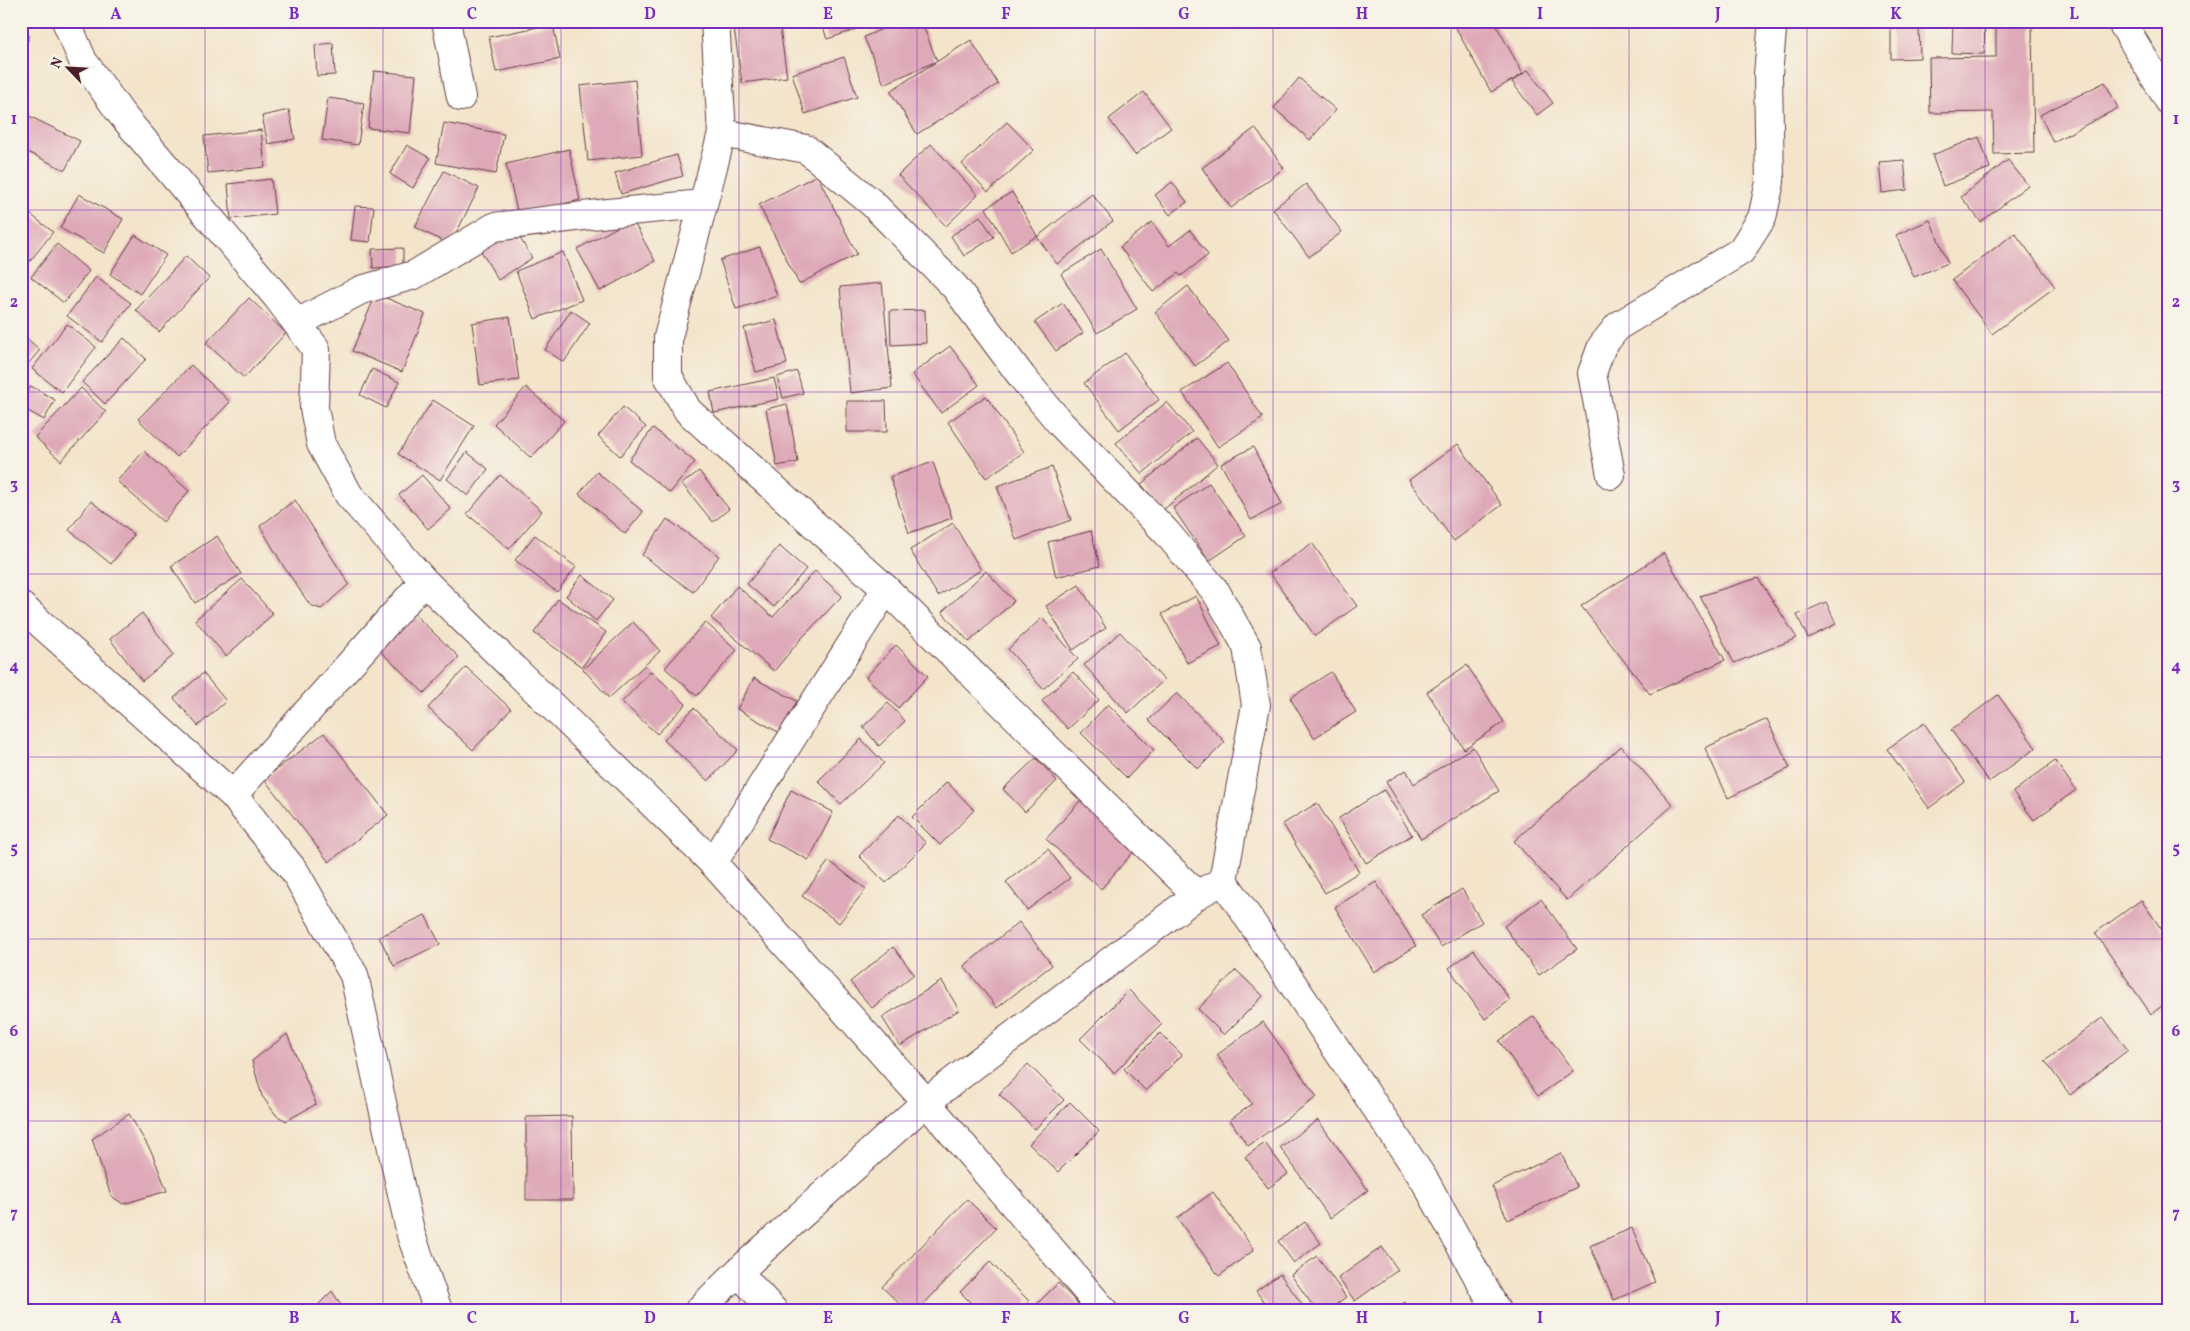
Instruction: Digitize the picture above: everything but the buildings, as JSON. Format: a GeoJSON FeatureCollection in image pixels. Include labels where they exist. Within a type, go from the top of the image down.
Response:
{"type":"FeatureCollection","features":[{"type":"Feature","properties":{"kind":"street"},"geometry":{"type":"LineString","coordinates":[[66,21],[83,61],[122,115],[297,323],[316,349],[314,408],[321,444],[349,495],[424,581],[712,863],[926,1102],[1103,1310]]}},
{"type":"Feature","properties":{"kind":"street"},"geometry":{"type":"LineString","coordinates":[[446,21],[461,97]]}},
{"type":"Feature","properties":{"kind":"street"},"geometry":{"type":"LineString","coordinates":[[716,21],[722,133],[668,337],[668,376],[688,411],[886,589],[1197,895]]}},
{"type":"Feature","properties":{"kind":"street"},"geometry":{"type":"LineString","coordinates":[[1611,475],[1592,373],[1602,346],[1618,326],[1741,251],[1762,218],[1770,182],[1768,74],[1773,21]]}},
{"type":"Feature","properties":{"kind":"street"},"geometry":{"type":"LineString","coordinates":[[2121,21],[2169,101]]}},
{"type":"Feature","properties":{"kind":"street"},"geometry":{"type":"LineString","coordinates":[[722,133],[806,149],[872,203],[955,287],[1022,377],[1061,424],[1168,533],[1216,592],[1246,647],[1256,705],[1223,880],[1425,1181],[1496,1310]]}},
{"type":"Feature","properties":{"kind":"street"},"geometry":{"type":"LineString","coordinates":[[297,323],[361,290],[414,275],[494,228],[608,213],[703,204]]}},
{"type":"Feature","properties":{"kind":"street"},"geometry":{"type":"LineString","coordinates":[[232,795],[424,581]]}},
{"type":"Feature","properties":{"kind":"street"},"geometry":{"type":"LineString","coordinates":[[712,863],[886,589]]}},
{"type":"Feature","properties":{"kind":"street"},"geometry":{"type":"LineString","coordinates":[[21,606],[232,795],[295,872],[354,975],[411,1235],[438,1310]]}},
{"type":"Feature","properties":{"kind":"street"},"geometry":{"type":"LineString","coordinates":[[699,1310],[738,1272],[926,1102],[1197,895],[1223,880]]}},
{"type":"Feature","properties":{"kind":"street"},"geometry":{"type":"LineString","coordinates":[[738,1272],[773,1310]]}}]}
